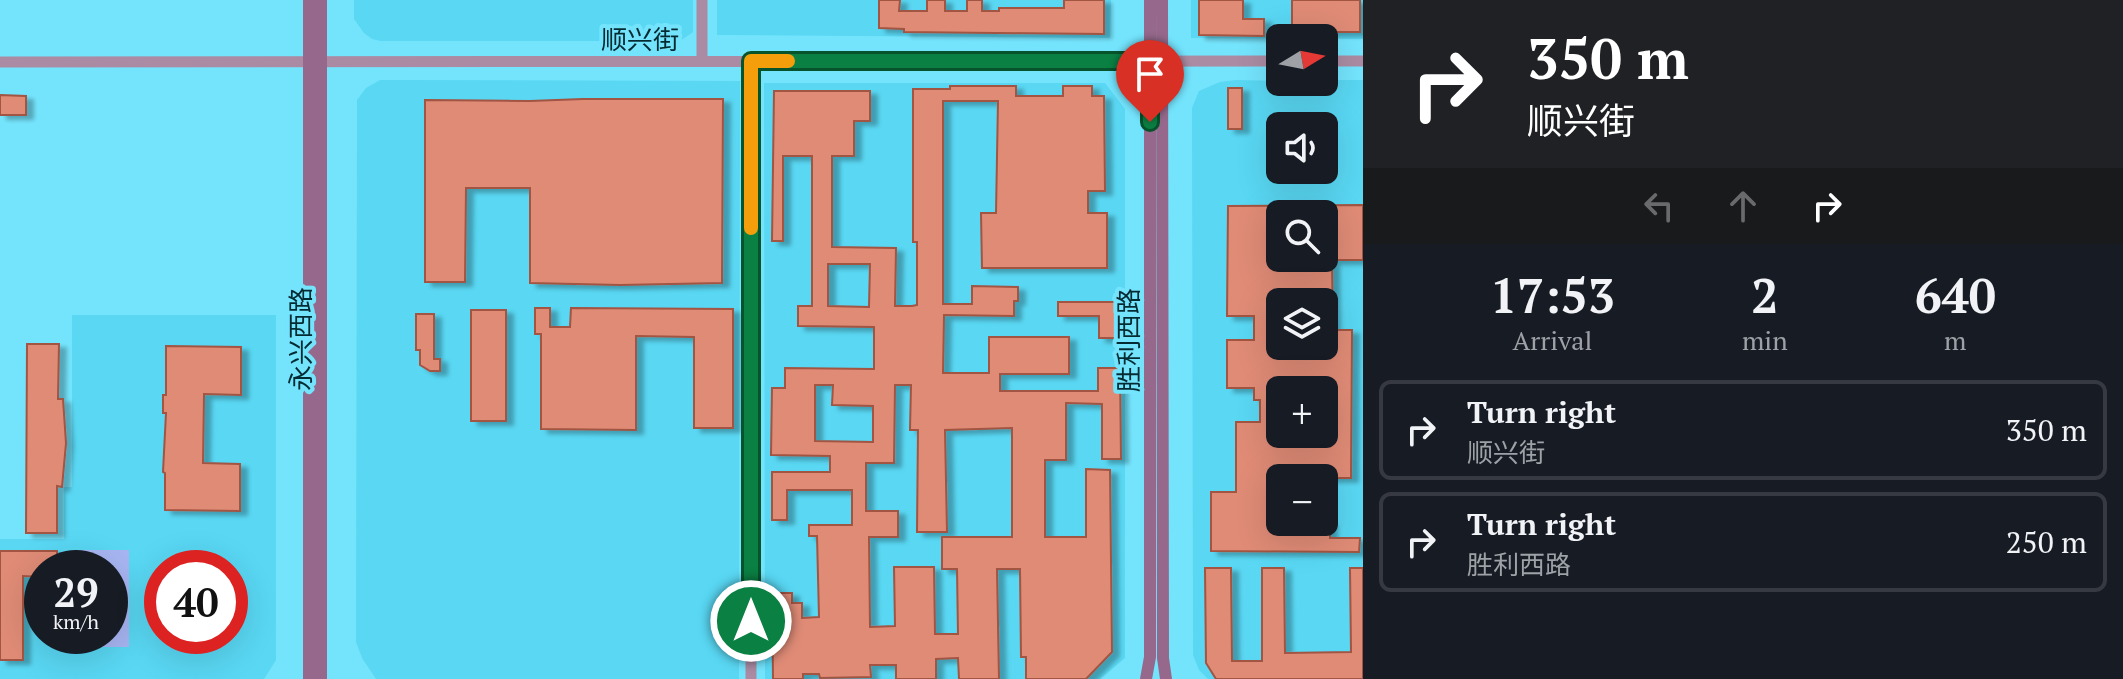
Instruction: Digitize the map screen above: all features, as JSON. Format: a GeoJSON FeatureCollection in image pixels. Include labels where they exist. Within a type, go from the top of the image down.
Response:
{"type":"FeatureCollection","features":[{"type":"Feature","properties":{"kind":"main road","name":"永兴西路"},"geometry":{"type":"LineString","coordinates":[[309,0],[315,62],[321,679]]}},
{"type":"Feature","properties":{"kind":"main road","name":"永兴西路"},"geometry":{"type":"LineString","coordinates":[[309,679],[315,62],[321,0]]}},
{"type":"Feature","properties":{"kind":"main road","name":"胜利西路"},"geometry":{"type":"LineString","coordinates":[[1150,0],[1156,61],[1163,658],[1166,679]]}},
{"type":"Feature","properties":{"kind":"main road","name":"胜利西路"},"geometry":{"type":"LineString","coordinates":[[1146,679],[1150,657],[1156,61],[1162,0]]}},
{"type":"Feature","properties":{"kind":"street"},"geometry":{"type":"LineString","coordinates":[[702,0],[702,61]]}},
{"type":"Feature","properties":{"kind":"street"},"geometry":{"type":"LineString","coordinates":[[751,61],[751,679]]}},
{"type":"Feature","properties":{"kind":"street","name":"顺兴街"},"geometry":{"type":"LineString","coordinates":[[0,62],[1266,61]]}},
{"type":"Feature","properties":{"kind":"street"},"geometry":{"type":"LineString","coordinates":[[1338,61],[1363,61]]}},
{"type":"Feature","properties":{"kind":"shaded area"},"geometry":{"type":"Polygon","coordinates":[[[354,0],[693,0],[693,32],[680,41],[381,41],[364,33],[354,19],[354,0]]]}},
{"type":"Feature","properties":{"kind":"shaded area"},"geometry":{"type":"Polygon","coordinates":[[[717,0],[1111,0],[1110,38],[717,35],[717,0]]]}},
{"type":"Feature","properties":{"kind":"shaded area"},"geometry":{"type":"Polygon","coordinates":[[[1191,0],[1363,0],[1363,39],[1338,39],[1338,24],[1266,24],[1266,38],[1191,38],[1191,0]]]}},
{"type":"Feature","properties":{"kind":"shaded area"},"geometry":{"type":"Polygon","coordinates":[[[380,80],[740,81],[739,679],[376,679],[362,658],[356,642],[357,100],[366,88],[380,80]]]}},
{"type":"Feature","properties":{"kind":"shaded area"},"geometry":{"type":"Polygon","coordinates":[[[1338,80],[1363,80],[1363,679],[1208,679],[1199,670],[1193,655],[1192,108],[1199,91],[1220,82],[1266,81],[1266,96],[1338,96],[1338,80]]]}},
{"type":"Feature","properties":{"kind":"shaded area"},"geometry":{"type":"Polygon","coordinates":[[[764,83],[1105,83],[1125,109],[1125,658],[1100,679],[765,679],[764,83]]]}},
{"type":"Feature","properties":{"kind":"shaded area"},"geometry":{"type":"Polygon","coordinates":[[[72,315],[276,315],[276,660],[264,679],[0,679],[0,539],[64,539],[64,487],[72,487],[72,315]]]}},
{"type":"Feature","properties":{"kind":"shaded area"},"geometry":{"type":"Polygon","coordinates":[[[128,550],[129,550],[128,647],[128,550]]]}},
{"type":"Feature","properties":{"kind":"building"},"geometry":{"type":"Polygon","coordinates":[[[879,0],[900,0],[899,11],[927,11],[927,0],[945,0],[945,11],[967,11],[967,0],[982,0],[982,11],[999,11],[999,8],[1064,8],[1064,0],[1104,0],[1104,34],[904,32],[904,29],[879,28],[879,0]]]}},
{"type":"Feature","properties":{"kind":"building"},"geometry":{"type":"Polygon","coordinates":[[[1199,0],[1243,0],[1243,19],[1264,19],[1264,36],[1199,35],[1199,0]]]}},
{"type":"Feature","properties":{"kind":"building"},"geometry":{"type":"Polygon","coordinates":[[[1292,0],[1360,0],[1360,32],[1338,32],[1338,24],[1292,24],[1292,0]]]}},
{"type":"Feature","properties":{"kind":"building"},"geometry":{"type":"Polygon","coordinates":[[[950,86],[1016,86],[1016,96],[1063,96],[1063,86],[1092,86],[1092,96],[1104,96],[1105,191],[1088,191],[1088,213],[1107,213],[1107,268],[982,268],[981,213],[996,213],[998,101],[943,101],[943,304],[972,304],[972,286],[1018,287],[1018,301],[1014,301],[1014,316],[944,315],[943,373],[989,373],[989,337],[1069,337],[1069,374],[1000,374],[1000,391],[1098,391],[1098,368],[1120,368],[1121,459],[1102,459],[1102,404],[1066,403],[1066,460],[1045,460],[1045,537],[1086,537],[1086,469],[1110,470],[1112,652],[1086,679],[1026,679],[1026,657],[1021,657],[1020,569],[997,569],[999,679],[959,679],[958,658],[936,659],[936,679],[896,679],[896,665],[870,665],[871,677],[820,678],[819,674],[803,674],[803,679],[773,679],[772,593],[792,593],[792,603],[802,603],[802,618],[819,617],[817,536],[809,536],[809,525],[852,525],[852,490],[787,490],[787,520],[772,520],[772,472],[830,472],[830,456],[771,455],[772,388],[785,388],[785,368],[874,369],[874,327],[798,326],[798,306],[812,306],[812,156],[783,156],[783,241],[772,241],[774,91],[870,91],[870,121],[854,121],[854,156],[832,156],[832,247],[896,248],[895,306],[912,306],[917,305],[917,242],[913,242],[913,89],[950,89],[950,86]],[[828,264],[828,306],[869,307],[870,264],[828,264]],[[815,385],[815,441],[873,442],[873,406],[832,405],[833,385],[815,385]],[[895,385],[894,463],[866,463],[866,511],[898,511],[898,537],[869,537],[870,627],[895,626],[894,567],[934,567],[935,634],[958,634],[957,569],[942,569],[942,537],[1012,537],[1012,428],[945,430],[947,532],[917,532],[918,430],[910,430],[911,385],[895,385]]]}},
{"type":"Feature","properties":{"kind":"building"},"geometry":{"type":"Polygon","coordinates":[[[1228,88],[1242,88],[1242,129],[1228,129],[1228,88]]]}},
{"type":"Feature","properties":{"kind":"building"},"geometry":{"type":"Polygon","coordinates":[[[0,95],[26,96],[26,115],[0,115],[0,95]]]}},
{"type":"Feature","properties":{"kind":"building"},"geometry":{"type":"Polygon","coordinates":[[[723,99],[722,283],[530,283],[530,188],[466,188],[465,282],[425,282],[425,100],[723,99]]]}},
{"type":"Feature","properties":{"kind":"building"},"geometry":{"type":"Polygon","coordinates":[[[1338,205],[1363,205],[1363,260],[1338,260],[1338,205]]]}},
{"type":"Feature","properties":{"kind":"building"},"geometry":{"type":"Polygon","coordinates":[[[1228,206],[1266,206],[1266,272],[1332,272],[1332,288],[1266,288],[1266,360],[1338,360],[1338,330],[1352,330],[1351,478],[1338,478],[1338,464],[1266,464],[1266,536],[1360,538],[1359,552],[1211,551],[1211,492],[1236,492],[1236,422],[1260,422],[1260,400],[1254,400],[1254,388],[1227,388],[1227,340],[1254,340],[1254,316],[1227,316],[1228,206]]]}},
{"type":"Feature","properties":{"kind":"building"},"geometry":{"type":"Polygon","coordinates":[[[1058,302],[1122,302],[1122,338],[1099,338],[1099,316],[1058,316],[1058,302]]]}},
{"type":"Feature","properties":{"kind":"building"},"geometry":{"type":"Polygon","coordinates":[[[535,308],[550,308],[550,327],[570,327],[571,308],[733,309],[733,428],[694,428],[694,337],[636,336],[636,430],[541,429],[541,334],[535,334],[535,308]]]}},
{"type":"Feature","properties":{"kind":"building"},"geometry":{"type":"Polygon","coordinates":[[[471,310],[506,310],[506,421],[471,421],[471,310]]]}},
{"type":"Feature","properties":{"kind":"building"},"geometry":{"type":"Polygon","coordinates":[[[416,314],[434,314],[434,359],[440,359],[440,371],[430,371],[420,365],[420,350],[416,350],[416,314]]]}},
{"type":"Feature","properties":{"kind":"building"},"geometry":{"type":"Polygon","coordinates":[[[27,344],[59,344],[58,399],[63,399],[66,443],[62,487],[57,486],[57,533],[26,533],[27,344]]]}},
{"type":"Feature","properties":{"kind":"building"},"geometry":{"type":"Polygon","coordinates":[[[166,346],[241,347],[241,395],[204,394],[203,463],[240,464],[240,511],[165,510],[166,413],[163,413],[163,395],[166,395],[166,346]]]}},
{"type":"Feature","properties":{"kind":"building"},"geometry":{"type":"Polygon","coordinates":[[[0,551],[24,551],[23,660],[0,660],[0,551]]]}},
{"type":"Feature","properties":{"kind":"building"},"geometry":{"type":"Polygon","coordinates":[[[1205,568],[1231,568],[1232,661],[1262,661],[1262,568],[1284,568],[1285,653],[1351,652],[1350,568],[1363,568],[1363,679],[1216,679],[1206,663],[1205,568]]]}},
{"type":"Feature","properties":{"kind":"slow traffic"},"geometry":{"type":"LineString","coordinates":[[751,228],[751,61],[788,61]]}},
{"type":"Feature","properties":{"kind":"route"},"geometry":{"type":"LineString","coordinates":[[751,621],[751,61],[1150,61],[1150,122]]}}]}
